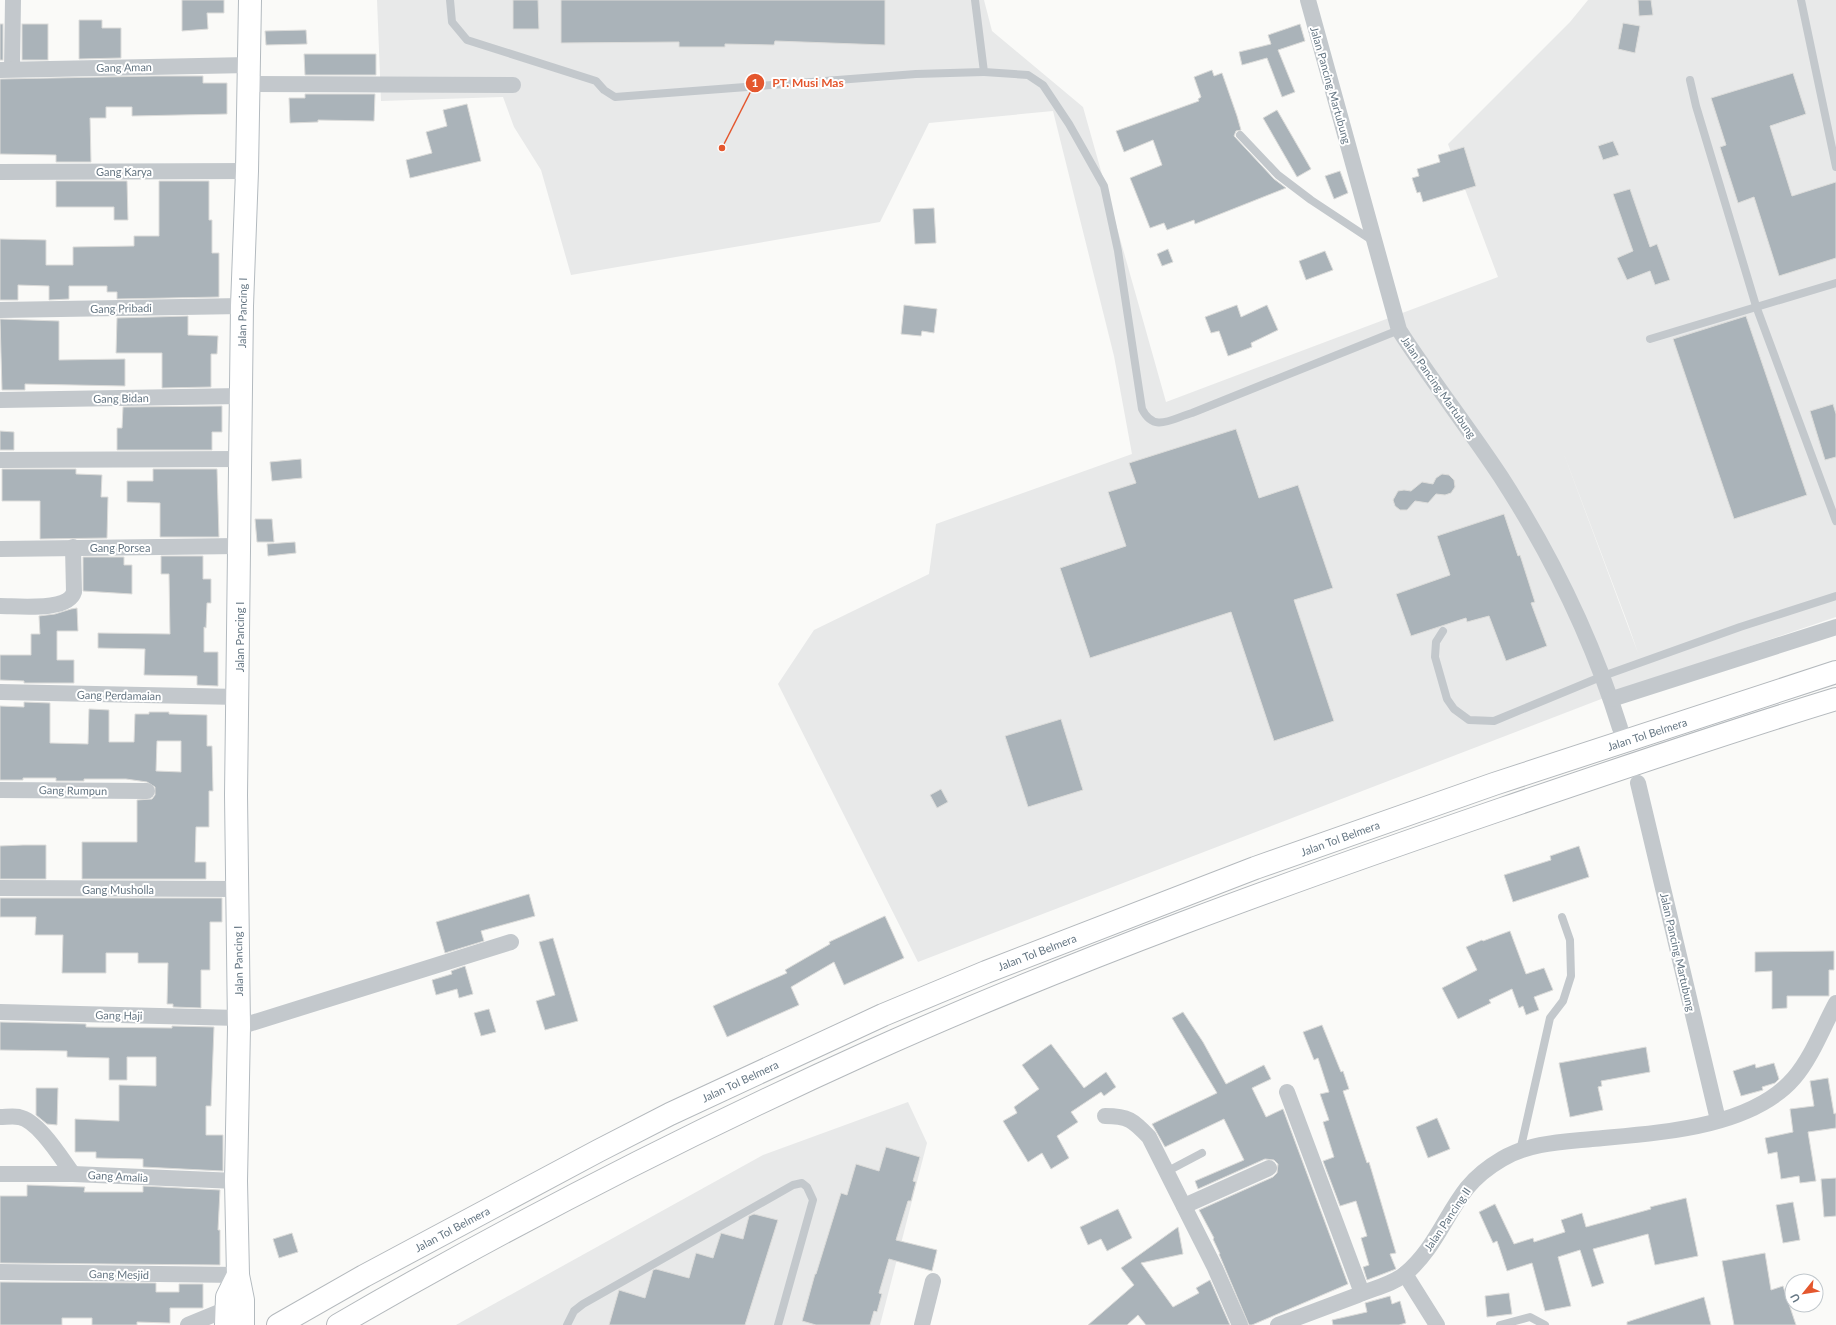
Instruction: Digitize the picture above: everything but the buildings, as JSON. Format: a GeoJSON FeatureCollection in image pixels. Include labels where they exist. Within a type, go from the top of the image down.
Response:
{"type":"FeatureCollection","features":[{"type":"Feature","properties":{"kind":"main road","name":"Jalan Pancing I"},"geometry":{"type":"LineString","coordinates":[[243,1325],[244,1300],[238,1275],[236,1181],[239,1022],[236,889],[242,306],[247,171],[250,0]]}},
{"type":"Feature","properties":{"kind":"main road","name":"Jalan Tol Belmera"},"geometry":{"type":"LineString","coordinates":[[285,1320],[364,1276],[670,1114],[883,1015],[986,972],[1268,863],[1486,787],[1836,672]]}},
{"type":"Feature","properties":{"kind":"main road"},"geometry":{"type":"LineString","coordinates":[[338,1325],[396,1291],[624,1169],[746,1109],[937,1023],[1183,923],[1346,862],[1570,786],[1836,699]]}},
{"type":"Feature","properties":{"kind":"main road","name":"Jalan Pancing I"},"geometry":{"type":"LineString","coordinates":[[226,1317],[227,1297],[238,1275]]}},
{"type":"Feature","properties":{"kind":"street"},"geometry":{"type":"LineString","coordinates":[[6,70],[13,0]]}},
{"type":"Feature","properties":{"kind":"street","name":"Jalan Pancing Martubung"},"geometry":{"type":"LineString","coordinates":[[1308,0],[1399,330],[1477,442],[1530,523],[1586,633],[1612,699],[1620,728]]}},
{"type":"Feature","properties":{"kind":"street","name":"Gang Aman"},"geometry":{"type":"LineString","coordinates":[[6,70],[248,74],[513,85]]}},
{"type":"Feature","properties":{"kind":"street","name":"Gang Karya"},"geometry":{"type":"LineString","coordinates":[[0,172],[247,171]]}},
{"type":"Feature","properties":{"kind":"street","name":"Gang Pribadi"},"geometry":{"type":"LineString","coordinates":[[0,310],[242,306]]}},
{"type":"Feature","properties":{"kind":"street","name":"Gang Bidan"},"geometry":{"type":"LineString","coordinates":[[0,400],[241,396]]}},
{"type":"Feature","properties":{"kind":"street"},"geometry":{"type":"LineString","coordinates":[[0,460],[241,460]]}},
{"type":"Feature","properties":{"kind":"street","name":"Gang Porsea"},"geometry":{"type":"LineString","coordinates":[[0,549],[239,546]]}},
{"type":"Feature","properties":{"kind":"street"},"geometry":{"type":"LineString","coordinates":[[0,606],[56,605],[66,602],[72,597],[74,592],[73,547]]}},
{"type":"Feature","properties":{"kind":"street"},"geometry":{"type":"LineString","coordinates":[[1612,699],[1836,627]]}},
{"type":"Feature","properties":{"kind":"street","name":"Gang Perdamaian"},"geometry":{"type":"LineString","coordinates":[[0,692],[238,697]]}},
{"type":"Feature","properties":{"kind":"street","name":"Jalan Pancing Martubung"},"geometry":{"type":"LineString","coordinates":[[1638,783],[1718,1120]]}},
{"type":"Feature","properties":{"kind":"street","name":"Gang Rumpun"},"geometry":{"type":"LineString","coordinates":[[0,790],[147,791]]}},
{"type":"Feature","properties":{"kind":"street","name":"Gang Musholla"},"geometry":{"type":"LineString","coordinates":[[0,888],[236,889]]}},
{"type":"Feature","properties":{"kind":"street","name":"Gang Haji"},"geometry":{"type":"LineString","coordinates":[[0,1012],[239,1022],[511,942]]}},
{"type":"Feature","properties":{"kind":"street","name":"Jalan Pancing II"},"geometry":{"type":"LineString","coordinates":[[1278,1325],[1362,1293],[1382,1287],[1405,1274],[1430,1247],[1468,1187],[1502,1159],[1520,1151],[1544,1144],[1697,1127],[1742,1113],[1763,1104],[1778,1095],[1795,1077],[1836,1003]]}},
{"type":"Feature","properties":{"kind":"street"},"geometry":{"type":"LineString","coordinates":[[1287,1092],[1362,1293]]}},
{"type":"Feature","properties":{"kind":"street"},"geometry":{"type":"LineString","coordinates":[[1105,1116],[1122,1116],[1137,1124],[1149,1137],[1215,1268],[1240,1325]]}},
{"type":"Feature","properties":{"kind":"street"},"geometry":{"type":"LineString","coordinates":[[0,1117],[19,1117],[30,1122],[44,1136],[73,1174]]}},
{"type":"Feature","properties":{"kind":"street"},"geometry":{"type":"LineString","coordinates":[[1184,1206],[1269,1168]]}},
{"type":"Feature","properties":{"kind":"street","name":"Gang Amalia"},"geometry":{"type":"LineString","coordinates":[[0,1174],[73,1174],[236,1181]]}},
{"type":"Feature","properties":{"kind":"street","name":"Gang Mesjid"},"geometry":{"type":"LineString","coordinates":[[0,1272],[238,1275]]}},
{"type":"Feature","properties":{"kind":"street"},"geometry":{"type":"LineString","coordinates":[[1405,1274],[1437,1325]]}},
{"type":"Feature","properties":{"kind":"street"},"geometry":{"type":"LineString","coordinates":[[922,1325],[933,1281]]}},
{"type":"Feature","properties":{"kind":"street"},"geometry":{"type":"LineString","coordinates":[[188,1325],[226,1317]]}},
{"type":"Feature","properties":{"kind":"lane"},"geometry":{"type":"LineString","coordinates":[[450,0],[452,22],[467,40],[596,81],[604,90],[615,97],[916,74],[984,72],[1028,75],[1043,85],[1069,124],[1104,186],[1118,251],[1142,409],[1147,419],[1154,423],[1160,423],[1226,400],[1399,330]]}},
{"type":"Feature","properties":{"kind":"lane"},"geometry":{"type":"LineString","coordinates":[[975,0],[984,72]]}},
{"type":"Feature","properties":{"kind":"lane"},"geometry":{"type":"LineString","coordinates":[[1801,0],[1836,167]]}},
{"type":"Feature","properties":{"kind":"lane"},"geometry":{"type":"LineString","coordinates":[[1690,80],[1696,106],[1756,306],[1836,521]]}},
{"type":"Feature","properties":{"kind":"lane"},"geometry":{"type":"LineString","coordinates":[[1240,135],[1278,175],[1311,200],[1375,243]]}},
{"type":"Feature","properties":{"kind":"lane"},"geometry":{"type":"LineString","coordinates":[[1650,339],[1836,283]]}},
{"type":"Feature","properties":{"kind":"lane"},"geometry":{"type":"LineString","coordinates":[[1443,631],[1436,642],[1435,657],[1447,698],[1454,709],[1469,720],[1494,721],[1603,676],[1740,627],[1836,596]]}},
{"type":"Feature","properties":{"kind":"lane"},"geometry":{"type":"LineString","coordinates":[[1520,1151],[1550,1018],[1563,1001],[1571,976],[1570,940],[1562,918]]}},
{"type":"Feature","properties":{"kind":"lane"},"geometry":{"type":"LineString","coordinates":[[1166,1172],[1202,1153]]}},
{"type":"Feature","properties":{"kind":"lane"},"geometry":{"type":"LineString","coordinates":[[567,1325],[574,1311],[583,1304],[793,1185],[802,1183],[807,1187],[813,1200],[778,1325]]}},
{"type":"Feature","properties":{"kind":"lane"},"geometry":{"type":"LineString","coordinates":[[1500,1325],[1530,1318],[1545,1325]]}},
{"type":"Feature","properties":{"kind":"shaded area"},"geometry":{"type":"Polygon","coordinates":[[[377,0],[984,0],[992,31],[1083,107],[1166,402],[1498,277],[1448,144],[1570,22],[1588,0],[1836,0],[1836,617],[1648,681],[918,962],[778,684],[814,630],[929,574],[936,524],[1132,454],[1114,356],[1053,111],[929,123],[880,222],[571,275],[541,170],[514,127],[503,97],[381,101],[377,0]],[[1562,449],[1638,653],[1628,624],[1562,449]]]}},
{"type":"Feature","properties":{"kind":"shaded area"},"geometry":{"type":"Polygon","coordinates":[[[908,1102],[927,1143],[880,1325],[456,1325],[763,1155],[908,1102]]]}},
{"type":"Feature","properties":{"kind":"place","name":"PT. Musi Mas"},"geometry":{"type":"Point","coordinates":[722,148]}}]}
